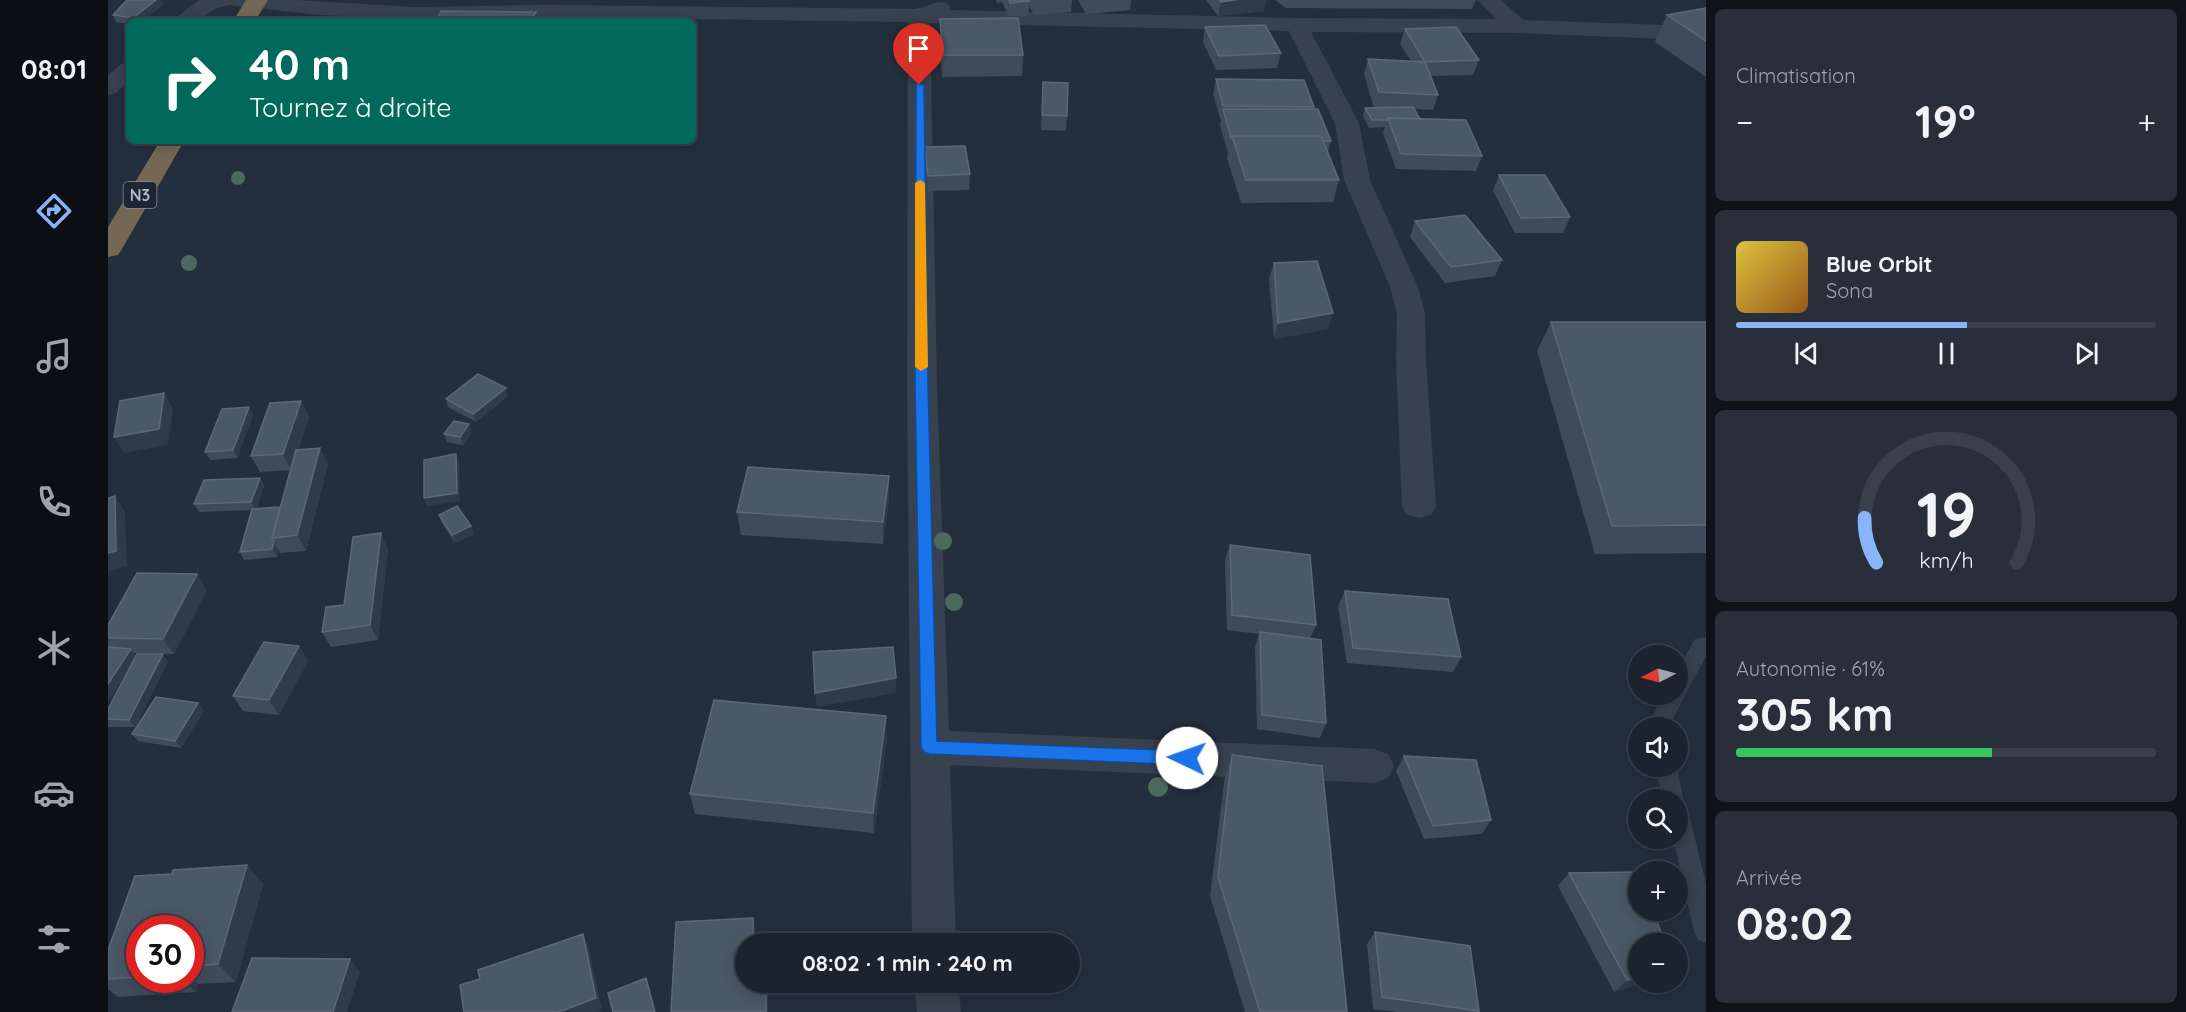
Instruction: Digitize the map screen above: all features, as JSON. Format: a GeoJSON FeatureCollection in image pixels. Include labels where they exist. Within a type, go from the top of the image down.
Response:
{"type":"FeatureCollection","features":[{"type":"Feature","properties":{"kind":"highway"},"geometry":{"type":"LineString","coordinates":[[245,18],[250,1]]}},
{"type":"Feature","properties":{"kind":"highway","name":"N3"},"geometry":{"type":"LineString","coordinates":[[108,249],[170,144]]}},
{"type":"Feature","properties":{"kind":"street"},"geometry":{"type":"LineString","coordinates":[[187,18],[201,7],[221,0]]}},
{"type":"Feature","properties":{"kind":"street"},"geometry":{"type":"LineString","coordinates":[[919,16],[959,0]]}},
{"type":"Feature","properties":{"kind":"street"},"geometry":{"type":"LineString","coordinates":[[1488,0],[1517,26]]}},
{"type":"Feature","properties":{"kind":"street"},"geometry":{"type":"LineString","coordinates":[[250,1],[320,9],[414,13],[550,11],[919,16],[1297,25],[1517,26],[1665,32],[1706,28]]}},
{"type":"Feature","properties":{"kind":"street"},"geometry":{"type":"LineString","coordinates":[[919,16],[922,384],[934,933]]}},
{"type":"Feature","properties":{"kind":"street"},"geometry":{"type":"LineString","coordinates":[[1297,25],[1347,123],[1357,180],[1404,287],[1411,314],[1411,360],[1419,506]]}},
{"type":"Feature","properties":{"kind":"street"},"geometry":{"type":"LineString","coordinates":[[108,88],[126,72]]}},
{"type":"Feature","properties":{"kind":"street"},"geometry":{"type":"LineString","coordinates":[[929,747],[1374,766]]}},
{"type":"Feature","properties":{"kind":"street"},"geometry":{"type":"LineString","coordinates":[[937,993],[939,1012]]}},
{"type":"Feature","properties":{"kind":"lane"},"geometry":{"type":"LineString","coordinates":[[1688,670],[1702,645],[1706,645]]}},
{"type":"Feature","properties":{"kind":"lane"},"geometry":{"type":"LineString","coordinates":[[1686,849],[1706,932]]}},
{"type":"Feature","properties":{"kind":"building"},"geometry":{"type":"Polygon","coordinates":[[[127,0],[156,0],[133,18],[113,15],[127,0]]]}},
{"type":"Feature","properties":{"kind":"building"},"geometry":{"type":"Polygon","coordinates":[[[1009,0],[1029,0],[1029,1],[1010,3],[1009,0]]]}},
{"type":"Feature","properties":{"kind":"building"},"geometry":{"type":"Polygon","coordinates":[[[1706,8],[1706,41],[1667,15],[1706,8]]]}},
{"type":"Feature","properties":{"kind":"building"},"geometry":{"type":"Polygon","coordinates":[[[441,11],[536,12],[533,18],[438,18],[441,11]]]}},
{"type":"Feature","properties":{"kind":"building"},"geometry":{"type":"Polygon","coordinates":[[[1018,18],[1023,55],[943,55],[940,19],[1018,18]]]}},
{"type":"Feature","properties":{"kind":"building"},"geometry":{"type":"Polygon","coordinates":[[[1265,25],[1281,53],[1219,56],[1205,27],[1265,25]]]}},
{"type":"Feature","properties":{"kind":"building"},"geometry":{"type":"Polygon","coordinates":[[[1456,27],[1479,60],[1425,62],[1405,29],[1456,27]]]}},
{"type":"Feature","properties":{"kind":"building"},"geometry":{"type":"Polygon","coordinates":[[[1368,59],[1425,62],[1438,95],[1379,92],[1368,59]]]}},
{"type":"Feature","properties":{"kind":"building"},"geometry":{"type":"Polygon","coordinates":[[[1216,79],[1304,80],[1314,107],[1223,106],[1216,79]]]}},
{"type":"Feature","properties":{"kind":"building"},"geometry":{"type":"Polygon","coordinates":[[[1043,82],[1068,83],[1067,116],[1042,115],[1043,82]]]}},
{"type":"Feature","properties":{"kind":"building"},"geometry":{"type":"Polygon","coordinates":[[[1413,107],[1420,119],[1372,120],[1365,108],[1413,107]]]}},
{"type":"Feature","properties":{"kind":"building"},"geometry":{"type":"Polygon","coordinates":[[[1223,109],[1318,109],[1331,141],[1323,141],[1321,136],[1232,136],[1231,138],[1223,109]]]}},
{"type":"Feature","properties":{"kind":"building"},"geometry":{"type":"Polygon","coordinates":[[[1388,118],[1466,120],[1482,156],[1401,154],[1388,118]]]}},
{"type":"Feature","properties":{"kind":"building"},"geometry":{"type":"Polygon","coordinates":[[[1232,136],[1321,136],[1339,180],[1246,180],[1232,136]]]}},
{"type":"Feature","properties":{"kind":"building"},"geometry":{"type":"Polygon","coordinates":[[[965,146],[970,174],[928,176],[925,147],[965,146]]]}},
{"type":"Feature","properties":{"kind":"building"},"geometry":{"type":"Polygon","coordinates":[[[1499,175],[1545,175],[1570,217],[1521,218],[1499,175]]]}},
{"type":"Feature","properties":{"kind":"building"},"geometry":{"type":"Polygon","coordinates":[[[1465,215],[1502,260],[1451,267],[1415,221],[1465,215]]]}},
{"type":"Feature","properties":{"kind":"building"},"geometry":{"type":"Polygon","coordinates":[[[1317,261],[1333,313],[1278,323],[1274,263],[1317,261]]]}},
{"type":"Feature","properties":{"kind":"building"},"geometry":{"type":"Polygon","coordinates":[[[1551,322],[1706,322],[1706,525],[1612,526],[1551,322]]]}},
{"type":"Feature","properties":{"kind":"building"},"geometry":{"type":"Polygon","coordinates":[[[478,374],[506,388],[473,414],[446,399],[478,374]]]}},
{"type":"Feature","properties":{"kind":"building"},"geometry":{"type":"Polygon","coordinates":[[[164,393],[159,429],[114,437],[120,401],[164,393]]]}},
{"type":"Feature","properties":{"kind":"building"},"geometry":{"type":"Polygon","coordinates":[[[301,401],[283,454],[251,456],[270,403],[301,401]]]}},
{"type":"Feature","properties":{"kind":"building"},"geometry":{"type":"Polygon","coordinates":[[[249,407],[233,450],[205,452],[222,409],[249,407]]]}},
{"type":"Feature","properties":{"kind":"building"},"geometry":{"type":"Polygon","coordinates":[[[454,421],[469,424],[460,437],[444,434],[454,421]]]}},
{"type":"Feature","properties":{"kind":"building"},"geometry":{"type":"Polygon","coordinates":[[[320,448],[297,535],[272,538],[296,450],[320,448]]]}},
{"type":"Feature","properties":{"kind":"building"},"geometry":{"type":"Polygon","coordinates":[[[456,454],[457,493],[424,498],[424,460],[456,454]]]}},
{"type":"Feature","properties":{"kind":"building"},"geometry":{"type":"Polygon","coordinates":[[[748,467],[889,476],[883,522],[737,512],[748,467]]]}},
{"type":"Feature","properties":{"kind":"building"},"geometry":{"type":"Polygon","coordinates":[[[260,478],[251,502],[194,504],[204,480],[260,478]]]}},
{"type":"Feature","properties":{"kind":"building"},"geometry":{"type":"Polygon","coordinates":[[[115,496],[116,551],[108,553],[108,498],[115,496]]]}},
{"type":"Feature","properties":{"kind":"building"},"geometry":{"type":"Polygon","coordinates":[[[457,506],[471,526],[452,535],[439,515],[457,506]]]}},
{"type":"Feature","properties":{"kind":"building"},"geometry":{"type":"Polygon","coordinates":[[[280,507],[272,538],[274,542],[272,549],[240,552],[252,509],[280,507]]]}},
{"type":"Feature","properties":{"kind":"building"},"geometry":{"type":"Polygon","coordinates":[[[381,533],[370,625],[322,632],[326,607],[344,605],[353,537],[381,533]]]}},
{"type":"Feature","properties":{"kind":"building"},"geometry":{"type":"Polygon","coordinates":[[[1230,545],[1310,555],[1316,625],[1232,615],[1230,545]]]}},
{"type":"Feature","properties":{"kind":"building"},"geometry":{"type":"Polygon","coordinates":[[[137,573],[197,574],[163,639],[108,638],[108,625],[137,573]]]}},
{"type":"Feature","properties":{"kind":"building"},"geometry":{"type":"Polygon","coordinates":[[[1345,591],[1448,599],[1461,657],[1353,648],[1345,591]]]}},
{"type":"Feature","properties":{"kind":"building"},"geometry":{"type":"Polygon","coordinates":[[[1260,632],[1321,640],[1326,723],[1262,715],[1260,632]]]}},
{"type":"Feature","properties":{"kind":"building"},"geometry":{"type":"Polygon","coordinates":[[[264,642],[299,646],[269,700],[233,696],[264,642]]]}},
{"type":"Feature","properties":{"kind":"building"},"geometry":{"type":"Polygon","coordinates":[[[108,647],[131,649],[108,684],[108,647]]]}},
{"type":"Feature","properties":{"kind":"building"},"geometry":{"type":"Polygon","coordinates":[[[893,647],[896,678],[815,693],[813,652],[893,647]]]}},
{"type":"Feature","properties":{"kind":"building"},"geometry":{"type":"Polygon","coordinates":[[[137,654],[163,654],[129,720],[108,719],[108,709],[137,654]]]}},
{"type":"Feature","properties":{"kind":"building"},"geometry":{"type":"Polygon","coordinates":[[[156,697],[198,703],[175,741],[132,734],[156,697]]]}},
{"type":"Feature","properties":{"kind":"building"},"geometry":{"type":"Polygon","coordinates":[[[714,700],[886,716],[873,813],[690,794],[714,700]]]}},
{"type":"Feature","properties":{"kind":"building"},"geometry":{"type":"Polygon","coordinates":[[[1232,755],[1322,766],[1347,1012],[1260,1012],[1218,877],[1232,755]]]}},
{"type":"Feature","properties":{"kind":"building"},"geometry":{"type":"Polygon","coordinates":[[[1404,756],[1476,760],[1491,820],[1433,826],[1404,756]]]}},
{"type":"Feature","properties":{"kind":"building"},"geometry":{"type":"Polygon","coordinates":[[[247,865],[218,964],[204,965],[204,915],[126,915],[126,978],[108,979],[108,950],[135,876],[172,874],[173,870],[247,865]]]}},
{"type":"Feature","properties":{"kind":"building"},"geometry":{"type":"Polygon","coordinates":[[[1628,872],[1628,921],[1657,921],[1661,933],[1628,933],[1628,980],[1627,980],[1569,873],[1628,872]]]}},
{"type":"Feature","properties":{"kind":"building"},"geometry":{"type":"Polygon","coordinates":[[[753,918],[753,933],[735,933],[735,993],[766,993],[766,1012],[671,1012],[676,922],[753,918]]]}},
{"type":"Feature","properties":{"kind":"building"},"geometry":{"type":"Polygon","coordinates":[[[1375,932],[1470,946],[1479,1011],[1382,997],[1375,932]]]}},
{"type":"Feature","properties":{"kind":"building"},"geometry":{"type":"Polygon","coordinates":[[[583,934],[596,998],[559,1012],[464,1012],[460,985],[480,979],[478,970],[583,934]]]}},
{"type":"Feature","properties":{"kind":"building"},"geometry":{"type":"Polygon","coordinates":[[[252,958],[350,959],[333,1012],[232,1012],[252,958]]]}},
{"type":"Feature","properties":{"kind":"building"},"geometry":{"type":"Polygon","coordinates":[[[646,978],[655,1012],[613,1012],[608,993],[646,978]]]}},
{"type":"Feature","properties":{"kind":"slow traffic"},"geometry":{"type":"LineString","coordinates":[[920,183],[921,367]]}},
{"type":"Feature","properties":{"kind":"route"},"geometry":{"type":"LineString","coordinates":[[919,85],[929,747],[1187,758]]}}]}
